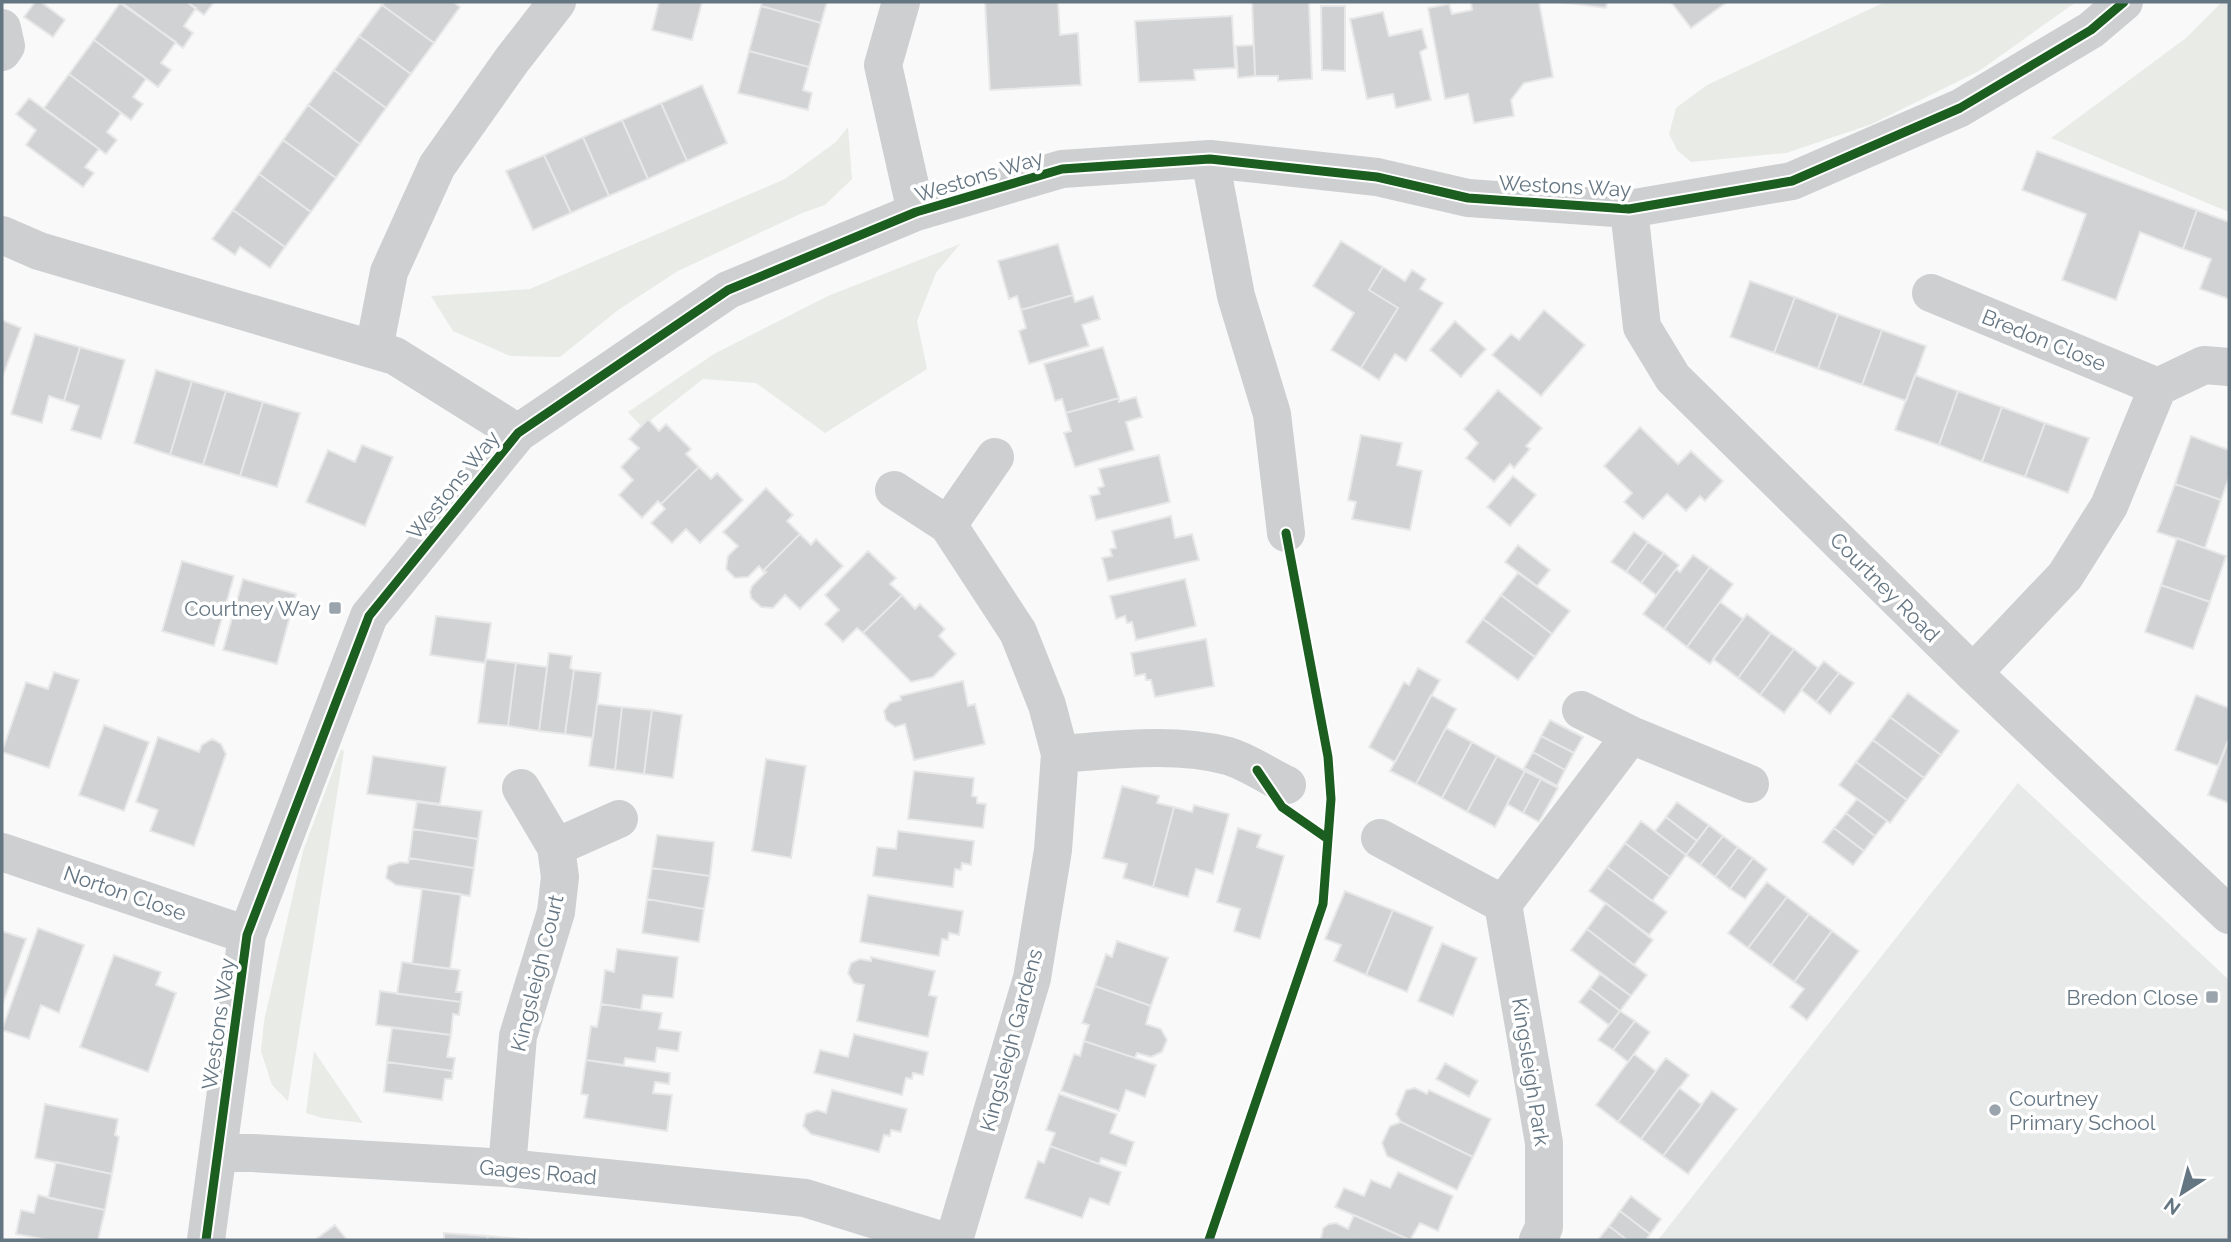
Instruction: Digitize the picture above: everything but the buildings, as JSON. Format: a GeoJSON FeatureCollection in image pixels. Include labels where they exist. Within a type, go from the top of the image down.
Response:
{"type":"FeatureCollection","features":[{"type":"Feature","properties":{"kind":"street"},"geometry":{"type":"LineString","coordinates":[[374,349],[389,272],[437,166],[557,2]]}},
{"type":"Feature","properties":{"kind":"street"},"geometry":{"type":"LineString","coordinates":[[901,2],[883,65],[916,212]]}},
{"type":"Feature","properties":{"kind":"street","name":"Westons Way"},"geometry":{"type":"LineString","coordinates":[[219,1152],[247,935],[369,616],[518,433],[728,290],[916,212],[1062,169],[1210,159],[1377,177],[1468,198],[1629,209],[1792,181],[1960,108],[2091,30],[2124,2]]}},
{"type":"Feature","properties":{"kind":"street"},"geometry":{"type":"LineString","coordinates":[[2,29],[6,46],[2,52]]}},
{"type":"Feature","properties":{"kind":"street"},"geometry":{"type":"LineString","coordinates":[[1210,159],[1236,296],[1272,414],[1286,533]]}},
{"type":"Feature","properties":{"kind":"street","name":"Courtney Road"},"geometry":{"type":"LineString","coordinates":[[1629,209],[1642,327],[1673,378],[1973,673],[2229,915]]}},
{"type":"Feature","properties":{"kind":"street"},"geometry":{"type":"LineString","coordinates":[[2,235],[39,251],[395,356],[518,433]]}},
{"type":"Feature","properties":{"kind":"street","name":"Bredon Close"},"geometry":{"type":"LineString","coordinates":[[1931,293],[2158,387]]}},
{"type":"Feature","properties":{"kind":"street"},"geometry":{"type":"LineString","coordinates":[[1973,673],[2065,576],[2109,506],[2158,387],[2204,365],[2229,367]]}},
{"type":"Feature","properties":{"kind":"street"},"geometry":{"type":"LineString","coordinates":[[894,490],[947,526],[995,457]]}},
{"type":"Feature","properties":{"kind":"street","name":"Kingsleigh Gardens"},"geometry":{"type":"LineString","coordinates":[[947,526],[1018,632],[1047,705],[1060,754],[1053,850],[1032,978],[954,1240]]}},
{"type":"Feature","properties":{"kind":"street"},"geometry":{"type":"LineString","coordinates":[[1581,710],[1631,735],[1750,784]]}},
{"type":"Feature","properties":{"kind":"street"},"geometry":{"type":"LineString","coordinates":[[1380,838],[1503,904],[1631,735]]}},
{"type":"Feature","properties":{"kind":"street"},"geometry":{"type":"LineString","coordinates":[[1060,754],[1142,748],[1188,750],[1230,757],[1287,785]]}},
{"type":"Feature","properties":{"kind":"street","name":"Kingsleigh Court"},"geometry":{"type":"LineString","coordinates":[[507,1168],[518,1036],[556,912],[560,877],[556,847],[521,788]]}},
{"type":"Feature","properties":{"kind":"street"},"geometry":{"type":"LineString","coordinates":[[556,847],[619,819]]}},
{"type":"Feature","properties":{"kind":"street","name":"Norton Close"},"geometry":{"type":"LineString","coordinates":[[2,852],[247,935]]}},
{"type":"Feature","properties":{"kind":"street","name":"Kingsleigh Park"},"geometry":{"type":"LineString","coordinates":[[1503,904],[1544,1143],[1544,1227],[1538,1240]]}},
{"type":"Feature","properties":{"kind":"street"},"geometry":{"type":"LineString","coordinates":[[206,1240],[219,1152]]}},
{"type":"Feature","properties":{"kind":"street","name":"Gages Road"},"geometry":{"type":"LineString","coordinates":[[219,1152],[507,1168],[805,1198],[940,1240]]}},
{"type":"Feature","properties":{"kind":"shaded area"},"geometry":{"type":"Polygon","coordinates":[[[1885,2],[2076,2],[1979,71],[1872,124],[1786,153],[1691,162],[1677,150],[1669,134],[1676,108],[1707,85],[1885,2]]]}},
{"type":"Feature","properties":{"kind":"shaded area"},"geometry":{"type":"Polygon","coordinates":[[[2222,2],[2229,2],[2229,212],[2051,138],[2186,38],[2222,2]]]}},
{"type":"Feature","properties":{"kind":"shaded area"},"geometry":{"type":"Polygon","coordinates":[[[848,127],[852,179],[825,205],[802,213],[678,271],[618,310],[560,357],[510,356],[453,331],[431,296],[530,289],[785,179],[836,142],[848,127]]]}},
{"type":"Feature","properties":{"kind":"shaded area"},"geometry":{"type":"Polygon","coordinates":[[[960,244],[936,273],[917,321],[927,369],[825,433],[756,383],[703,379],[642,427],[628,412],[714,354],[828,296],[960,244]]]}},
{"type":"Feature","properties":{"kind":"shaded area"},"geometry":{"type":"Polygon","coordinates":[[[341,749],[344,751],[288,1101],[272,1085],[261,1051],[264,1021],[303,851],[341,749]]]}},
{"type":"Feature","properties":{"kind":"shaded area","name":"Courtney Primary School"},"geometry":{"type":"Polygon","coordinates":[[[2018,783],[2229,980],[2229,1240],[1658,1240],[2018,783]]]}},
{"type":"Feature","properties":{"kind":"shaded area"},"geometry":{"type":"Polygon","coordinates":[[[314,1051],[363,1123],[322,1118],[306,1113],[314,1051]]]}},
{"type":"Feature","properties":{"kind":"cycle path"},"geometry":{"type":"LineString","coordinates":[[206,1240],[247,935],[369,616],[518,433],[728,290],[916,212],[1062,169],[1210,159],[1377,177],[1468,198],[1629,209],[1792,181],[1960,108],[2091,30],[2124,2]]}},
{"type":"Feature","properties":{"kind":"cycle path"},"geometry":{"type":"LineString","coordinates":[[1209,1240],[1323,904],[1331,799],[1328,757],[1286,533]]}},
{"type":"Feature","properties":{"kind":"cycle path"},"geometry":{"type":"LineString","coordinates":[[1257,770],[1282,807],[1328,839]]}},
{"type":"Feature","properties":{"kind":"place","name":"Courtney Way"},"geometry":{"type":"Point","coordinates":[335,608]}},
{"type":"Feature","properties":{"kind":"place","name":"Bredon Close"},"geometry":{"type":"Point","coordinates":[2212,997]}},
{"type":"Feature","properties":{"kind":"place","name":"Courtney Primary School"},"geometry":{"type":"Point","coordinates":[1995,1110]}}]}
